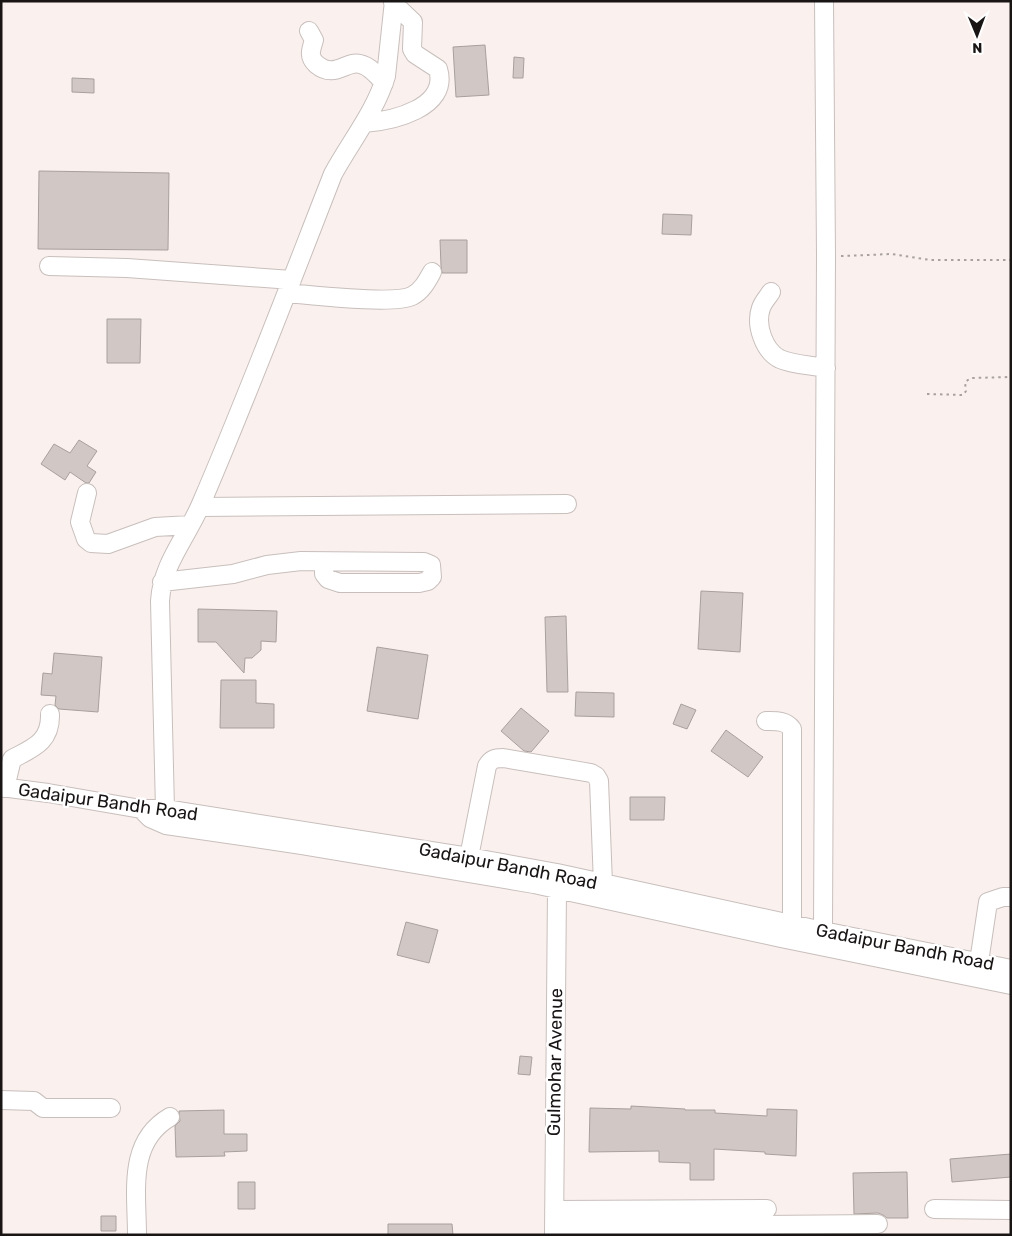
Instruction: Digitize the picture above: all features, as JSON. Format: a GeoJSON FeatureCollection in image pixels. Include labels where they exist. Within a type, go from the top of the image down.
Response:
{"type":"FeatureCollection","features":[{"type":"Feature","properties":{"kind":"street"},"geometry":{"type":"LineString","coordinates":[[823,931],[826,368],[824,1]]}},
{"type":"Feature","properties":{"kind":"street"},"geometry":{"type":"LineString","coordinates":[[165,809],[160,601],[162,582],[200,507],[290,287],[333,174],[364,123],[384,83],[393,2]]}},
{"type":"Feature","properties":{"kind":"street"},"geometry":{"type":"LineString","coordinates":[[364,123],[388,121],[426,105],[432,98],[440,81],[438,69],[414,54],[412,46],[413,22],[393,2]]}},
{"type":"Feature","properties":{"kind":"street"},"geometry":{"type":"LineString","coordinates":[[309,31],[314,40],[310,54],[312,60],[321,68],[339,70],[352,63],[360,64],[375,73],[384,83]]}},
{"type":"Feature","properties":{"kind":"street"},"geometry":{"type":"LineString","coordinates":[[49,266],[126,268],[374,299],[407,297],[418,292],[432,272]]}},
{"type":"Feature","properties":{"kind":"street"},"geometry":{"type":"LineString","coordinates":[[771,292],[761,306],[760,318],[764,340],[769,348],[775,355],[786,361],[826,368]]}},
{"type":"Feature","properties":{"kind":"street"},"geometry":{"type":"LineString","coordinates":[[87,493],[80,522],[86,538],[91,543],[108,544],[155,527],[190,525]]}},
{"type":"Feature","properties":{"kind":"street"},"geometry":{"type":"LineString","coordinates":[[200,507],[566,504]]}},
{"type":"Feature","properties":{"kind":"street"},"geometry":{"type":"LineString","coordinates":[[162,582],[233,574],[287,562],[324,562],[424,562],[431,565],[432,574],[431,579],[424,583],[340,582],[328,579],[324,574],[324,562]]}},
{"type":"Feature","properties":{"kind":"street"},"geometry":{"type":"LineString","coordinates":[[3,788],[12,759],[38,746],[51,726],[50,714]]}},
{"type":"Feature","properties":{"kind":"street"},"geometry":{"type":"LineString","coordinates":[[766,721],[787,723],[792,728],[792,923]]}},
{"type":"Feature","properties":{"kind":"street"},"geometry":{"type":"LineString","coordinates":[[469,857],[486,766],[490,760],[503,758],[591,773],[599,781],[603,884]]}},
{"type":"Feature","properties":{"kind":"street","name":"Gadaipur Bandh Road"},"geometry":{"type":"LineString","coordinates":[[3,788],[48,793],[141,810],[165,809],[469,857],[557,873],[823,931],[1011,969]]}},
{"type":"Feature","properties":{"kind":"street"},"geometry":{"type":"LineString","coordinates":[[141,810],[150,818],[166,825],[430,866],[557,889],[772,936],[1011,985]]}},
{"type":"Feature","properties":{"kind":"street","name":"Gulmohar Avenue"},"geometry":{"type":"LineString","coordinates":[[554,1224],[557,889]]}},
{"type":"Feature","properties":{"kind":"street"},"geometry":{"type":"LineString","coordinates":[[979,962],[988,902],[1003,897],[1011,897]]}},
{"type":"Feature","properties":{"kind":"street"},"geometry":{"type":"LineString","coordinates":[[1,1100],[34,1101],[43,1108],[111,1108]]}},
{"type":"Feature","properties":{"kind":"street"},"geometry":{"type":"LineString","coordinates":[[137,1235],[136,1178],[139,1156],[142,1146],[150,1133],[158,1124],[170,1117]]}},
{"type":"Feature","properties":{"kind":"street"},"geometry":{"type":"LineString","coordinates":[[554,1224],[767,1209]]}},
{"type":"Feature","properties":{"kind":"street"},"geometry":{"type":"LineString","coordinates":[[934,1209],[1011,1210]]}},
{"type":"Feature","properties":{"kind":"street"},"geometry":{"type":"LineString","coordinates":[[554,1224],[878,1224]]}},
{"type":"Feature","properties":{"kind":"path"},"geometry":{"type":"LineString","coordinates":[[826,256],[892,254],[930,260],[1011,260]]}},
{"type":"Feature","properties":{"kind":"path"},"geometry":{"type":"LineString","coordinates":[[927,394],[963,395],[966,391],[966,382],[971,378],[1011,377]]}},
{"type":"Feature","properties":{"kind":"building"},"geometry":{"type":"Polygon","coordinates":[[[485,45],[489,95],[456,97],[453,47],[485,45]]]}},
{"type":"Feature","properties":{"kind":"building"},"geometry":{"type":"Polygon","coordinates":[[[514,57],[524,58],[523,78],[513,78],[514,57]]]}},
{"type":"Feature","properties":{"kind":"building"},"geometry":{"type":"Polygon","coordinates":[[[72,78],[94,79],[94,93],[72,92],[72,78]]]}},
{"type":"Feature","properties":{"kind":"building"},"geometry":{"type":"Polygon","coordinates":[[[39,171],[169,173],[168,250],[38,249],[39,171]]]}},
{"type":"Feature","properties":{"kind":"building"},"geometry":{"type":"Polygon","coordinates":[[[663,214],[692,215],[691,235],[662,234],[663,214]]]}},
{"type":"Feature","properties":{"kind":"building"},"geometry":{"type":"Polygon","coordinates":[[[440,240],[467,240],[467,273],[442,273],[440,240]]]}},
{"type":"Feature","properties":{"kind":"building"},"geometry":{"type":"Polygon","coordinates":[[[107,319],[141,319],[140,363],[107,363],[107,319]]]}},
{"type":"Feature","properties":{"kind":"building"},"geometry":{"type":"Polygon","coordinates":[[[79,440],[97,451],[87,466],[96,472],[89,483],[86,483],[70,472],[65,480],[41,464],[54,444],[70,453],[79,440]]]}},
{"type":"Feature","properties":{"kind":"building"},"geometry":{"type":"Polygon","coordinates":[[[701,591],[743,593],[740,652],[698,649],[701,591]]]}},
{"type":"Feature","properties":{"kind":"building"},"geometry":{"type":"Polygon","coordinates":[[[198,609],[277,611],[276,642],[261,641],[261,650],[252,658],[245,658],[244,673],[216,642],[198,642],[198,609]]]}},
{"type":"Feature","properties":{"kind":"building"},"geometry":{"type":"Polygon","coordinates":[[[566,616],[568,692],[547,692],[545,617],[566,616]]]}},
{"type":"Feature","properties":{"kind":"building"},"geometry":{"type":"Polygon","coordinates":[[[377,647],[428,655],[418,719],[367,711],[377,647]]]}},
{"type":"Feature","properties":{"kind":"building"},"geometry":{"type":"Polygon","coordinates":[[[54,653],[102,657],[98,712],[59,709],[55,705],[56,696],[41,695],[43,673],[52,674],[54,653]]]}},
{"type":"Feature","properties":{"kind":"building"},"geometry":{"type":"Polygon","coordinates":[[[221,680],[256,680],[256,703],[274,704],[274,728],[220,728],[221,680]]]}},
{"type":"Feature","properties":{"kind":"building"},"geometry":{"type":"Polygon","coordinates":[[[576,692],[614,693],[614,717],[575,716],[576,692]]]}},
{"type":"Feature","properties":{"kind":"building"},"geometry":{"type":"Polygon","coordinates":[[[681,704],[696,710],[687,729],[673,724],[681,704]]]}},
{"type":"Feature","properties":{"kind":"building"},"geometry":{"type":"Polygon","coordinates":[[[521,708],[549,731],[531,752],[524,751],[501,731],[521,708]]]}},
{"type":"Feature","properties":{"kind":"building"},"geometry":{"type":"Polygon","coordinates":[[[726,730],[763,757],[748,777],[711,751],[726,730]]]}},
{"type":"Feature","properties":{"kind":"building"},"geometry":{"type":"Polygon","coordinates":[[[630,797],[665,797],[664,820],[630,820],[630,797]]]}},
{"type":"Feature","properties":{"kind":"building"},"geometry":{"type":"Polygon","coordinates":[[[406,922],[438,930],[429,963],[397,955],[406,922]]]}},
{"type":"Feature","properties":{"kind":"building"},"geometry":{"type":"Polygon","coordinates":[[[520,1056],[532,1057],[530,1075],[518,1074],[520,1056]]]}},
{"type":"Feature","properties":{"kind":"building"},"geometry":{"type":"Polygon","coordinates":[[[631,1106],[715,1110],[715,1113],[767,1116],[767,1109],[797,1110],[796,1156],[714,1149],[714,1180],[690,1180],[690,1163],[659,1162],[659,1151],[589,1152],[590,1108],[631,1109],[631,1106]]]}},
{"type":"Feature","properties":{"kind":"building"},"geometry":{"type":"Polygon","coordinates":[[[224,1110],[224,1134],[247,1134],[247,1151],[224,1152],[225,1156],[176,1157],[175,1126],[180,1121],[179,1111],[224,1110]]]}},
{"type":"Feature","properties":{"kind":"building"},"geometry":{"type":"Polygon","coordinates":[[[1011,1154],[1011,1177],[952,1182],[950,1159],[1011,1154]]]}},
{"type":"Feature","properties":{"kind":"building"},"geometry":{"type":"Polygon","coordinates":[[[907,1172],[908,1218],[887,1218],[878,1213],[854,1214],[853,1173],[907,1172]]]}},
{"type":"Feature","properties":{"kind":"building"},"geometry":{"type":"Polygon","coordinates":[[[238,1182],[255,1182],[255,1209],[238,1209],[238,1182]]]}},
{"type":"Feature","properties":{"kind":"building"},"geometry":{"type":"Polygon","coordinates":[[[101,1216],[116,1216],[116,1231],[101,1231],[101,1216]]]}},
{"type":"Feature","properties":{"kind":"building"},"geometry":{"type":"Polygon","coordinates":[[[388,1224],[452,1224],[453,1235],[388,1235],[388,1224]]]}}]}
